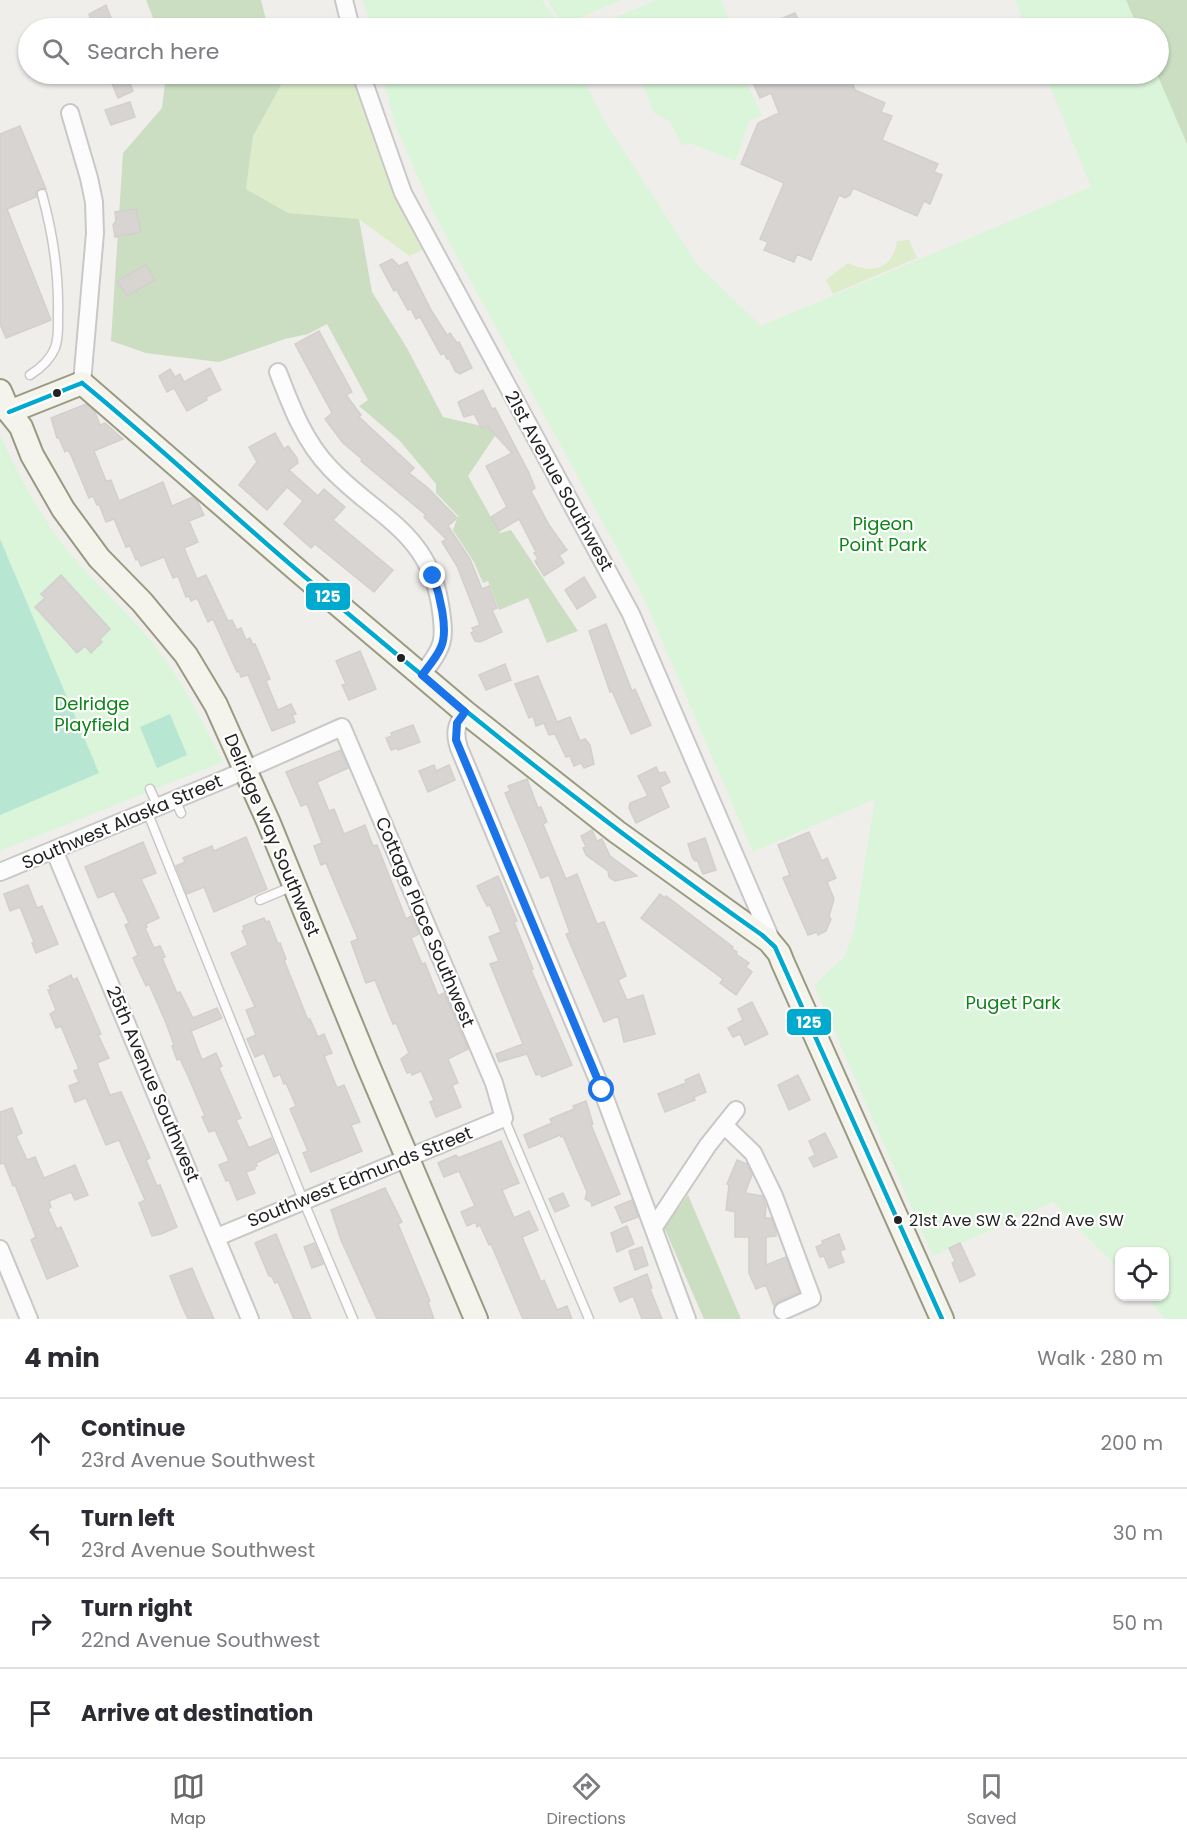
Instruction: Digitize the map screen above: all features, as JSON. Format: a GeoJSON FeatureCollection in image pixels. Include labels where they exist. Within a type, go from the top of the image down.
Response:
{"type":"FeatureCollection","features":[{"type":"Feature","properties":{"kind":"street"},"geometry":{"type":"LineString","coordinates":[[344,0],[348,18]]}},
{"type":"Feature","properties":{"kind":"street","name":"21st Avenue Southwest"},"geometry":{"type":"LineString","coordinates":[[365,84],[403,193],[631,614],[775,947],[942,1319]]}},
{"type":"Feature","properties":{"kind":"street"},"geometry":{"type":"LineString","coordinates":[[70,113],[94,202],[95,233],[82,383]]}},
{"type":"Feature","properties":{"kind":"street"},"geometry":{"type":"LineString","coordinates":[[278,372],[297,420],[330,468],[402,531],[429,565],[437,588],[444,639],[441,649],[422,675]]}},
{"type":"Feature","properties":{"kind":"street"},"geometry":{"type":"LineString","coordinates":[[9,412],[82,383]]}},
{"type":"Feature","properties":{"kind":"street"},"geometry":{"type":"LineString","coordinates":[[82,383],[465,712],[617,832],[775,947]]}},
{"type":"Feature","properties":{"kind":"street","name":"Delridge Way Southwest"},"geometry":{"type":"LineString","coordinates":[[0,391],[9,412],[21,427],[32,455],[63,509],[99,558],[142,602],[186,655],[216,705],[246,769],[476,1319]]}},
{"type":"Feature","properties":{"kind":"street"},"geometry":{"type":"LineString","coordinates":[[465,712],[457,723],[456,740],[602,1090],[687,1319]]}},
{"type":"Feature","properties":{"kind":"street","name":"Southwest Alaska Street"},"geometry":{"type":"LineString","coordinates":[[0,872],[152,809],[178,806],[246,769],[342,727]]}},
{"type":"Feature","properties":{"kind":"street","name":"Cottage Place Southwest"},"geometry":{"type":"LineString","coordinates":[[342,727],[494,1083],[504,1118]]}},
{"type":"Feature","properties":{"kind":"street","name":"25th Avenue Southwest"},"geometry":{"type":"LineString","coordinates":[[54,850],[250,1319]]}},
{"type":"Feature","properties":{"kind":"street"},"geometry":{"type":"LineString","coordinates":[[741,921],[750,908],[753,892]]}},
{"type":"Feature","properties":{"kind":"street"},"geometry":{"type":"LineString","coordinates":[[654,1227],[708,1145],[736,1110]]}},
{"type":"Feature","properties":{"kind":"street","name":"Southwest Edmunds Street"},"geometry":{"type":"LineString","coordinates":[[217,1237],[504,1118]]}},
{"type":"Feature","properties":{"kind":"street"},"geometry":{"type":"LineString","coordinates":[[724,1125],[753,1153],[774,1196],[812,1298],[783,1311]]}},
{"type":"Feature","properties":{"kind":"street"},"geometry":{"type":"LineString","coordinates":[[0,1249],[29,1319]]}},
{"type":"Feature","properties":{"kind":"lane"},"geometry":{"type":"LineString","coordinates":[[30,375],[51,356],[58,333],[57,272],[50,221],[42,194]]}},
{"type":"Feature","properties":{"kind":"lane"},"geometry":{"type":"LineString","coordinates":[[150,789],[152,809],[303,1200],[353,1319]]}},
{"type":"Feature","properties":{"kind":"lane"},"geometry":{"type":"LineString","coordinates":[[260,900],[295,885]]}},
{"type":"Feature","properties":{"kind":"lane"},"geometry":{"type":"LineString","coordinates":[[504,1118],[589,1319]]}},
{"type":"Feature","properties":{"kind":"green space"},"geometry":{"type":"Polygon","coordinates":[[[146,0],[261,0],[266,18],[153,18],[146,0]]]}},
{"type":"Feature","properties":{"kind":"green space"},"geometry":{"type":"Polygon","coordinates":[[[363,0],[542,0],[555,18],[368,18],[363,0]]]}},
{"type":"Feature","properties":{"kind":"green space"},"geometry":{"type":"Polygon","coordinates":[[[547,0],[622,0],[580,18],[559,18],[547,0]]]}},
{"type":"Feature","properties":{"kind":"green space"},"geometry":{"type":"Polygon","coordinates":[[[656,0],[721,0],[729,18],[615,18],[656,0]]]}},
{"type":"Feature","properties":{"kind":"green space"},"geometry":{"type":"Polygon","coordinates":[[[1015,0],[1126,0],[1134,18],[1022,18],[1015,0]]]}},
{"type":"Feature","properties":{"kind":"green space"},"geometry":{"type":"Polygon","coordinates":[[[1019,0],[1187,0],[1187,189],[1114,84],[1169,84],[1169,18],[1036,18],[1019,0]]]}},
{"type":"Feature","properties":{"kind":"green space"},"geometry":{"type":"Polygon","coordinates":[[[165,84],[282,84],[253,136],[246,189],[288,213],[359,219],[372,292],[407,348],[443,417],[499,430],[468,476],[500,533],[511,530],[578,631],[547,643],[528,598],[499,610],[488,581],[483,583],[474,562],[453,530],[458,516],[436,493],[436,484],[399,440],[359,406],[368,400],[327,324],[308,334],[285,339],[219,362],[146,353],[111,341],[123,153],[162,108],[165,84]]]}},
{"type":"Feature","properties":{"kind":"green space"},"geometry":{"type":"Polygon","coordinates":[[[282,84],[355,84],[391,186],[424,249],[409,256],[359,219],[288,213],[246,189],[253,136],[282,84]]]}},
{"type":"Feature","properties":{"kind":"green space","name":"Pigeon Point Park"},"geometry":{"type":"Polygon","coordinates":[[[385,84],[587,84],[602,117],[697,264],[761,326],[1091,187],[1049,84],[1161,84],[1187,144],[1187,1319],[1165,1319],[1150,1301],[1169,1301],[1169,1247],[1115,1247],[1115,1265],[1053,1202],[933,1256],[814,985],[845,956],[854,931],[875,799],[753,852],[642,594],[435,216],[395,125],[385,84]]]}},
{"type":"Feature","properties":{"kind":"green space"},"geometry":{"type":"Polygon","coordinates":[[[642,84],[748,84],[762,116],[749,121],[736,161],[689,143],[682,146],[670,121],[654,113],[642,84]]]}},
{"type":"Feature","properties":{"kind":"green space"},"geometry":{"type":"Polygon","coordinates":[[[909,240],[917,258],[833,294],[826,280],[848,263],[873,269],[880,267],[891,258],[897,241],[909,240]]]}},
{"type":"Feature","properties":{"kind":"green space","name":"Delridge Playfield"},"geometry":{"type":"Polygon","coordinates":[[[0,434],[23,482],[51,528],[72,556],[156,648],[188,695],[223,762],[0,851],[0,434]]]}},
{"type":"Feature","properties":{"kind":"green space","name":"Delridge Playfield"},"geometry":{"type":"Polygon","coordinates":[[[0,539],[99,773],[0,815],[0,539]]]}},
{"type":"Feature","properties":{"kind":"green space"},"geometry":{"type":"Polygon","coordinates":[[[170,714],[187,755],[157,768],[140,727],[170,714]]]}},
{"type":"Feature","properties":{"kind":"green space"},"geometry":{"type":"Polygon","coordinates":[[[688,1195],[741,1319],[704,1319],[664,1227],[688,1195]]]}},
{"type":"Feature","properties":{"kind":"building"},"geometry":{"type":"Polygon","coordinates":[[[106,5],[111,18],[90,18],[89,14],[106,5]]]}},
{"type":"Feature","properties":{"kind":"building"},"geometry":{"type":"Polygon","coordinates":[[[795,13],[798,18],[783,18],[795,13]]]}},
{"type":"Feature","properties":{"kind":"building"},"geometry":{"type":"Polygon","coordinates":[[[112,84],[130,84],[133,91],[118,98],[112,84]]]}},
{"type":"Feature","properties":{"kind":"building"},"geometry":{"type":"Polygon","coordinates":[[[754,84],[853,84],[855,90],[885,103],[881,112],[892,116],[882,140],[938,164],[934,172],[942,175],[930,204],[924,201],[917,216],[853,188],[850,195],[845,198],[839,195],[811,260],[797,254],[794,262],[764,250],[768,242],[760,239],[784,183],[741,164],[758,123],[779,113],[771,93],[760,98],[754,84]]]}},
{"type":"Feature","properties":{"kind":"building"},"geometry":{"type":"Polygon","coordinates":[[[130,102],[135,117],[111,125],[105,110],[130,102]]]}},
{"type":"Feature","properties":{"kind":"building"},"geometry":{"type":"Polygon","coordinates":[[[20,126],[46,189],[40,188],[36,192],[36,197],[7,209],[51,320],[6,338],[0,324],[0,134],[20,126]]]}},
{"type":"Feature","properties":{"kind":"building"},"geometry":{"type":"Polygon","coordinates":[[[136,209],[141,232],[115,237],[113,225],[116,221],[115,212],[136,209]]]}},
{"type":"Feature","properties":{"kind":"building"},"geometry":{"type":"Polygon","coordinates":[[[392,259],[399,266],[407,262],[431,310],[447,335],[450,333],[457,343],[459,342],[472,368],[460,374],[455,371],[449,358],[447,359],[444,353],[441,355],[420,317],[416,319],[396,289],[394,291],[380,265],[392,259]]]}},
{"type":"Feature","properties":{"kind":"building"},"geometry":{"type":"Polygon","coordinates":[[[146,265],[155,280],[127,296],[117,281],[146,265]]]}},
{"type":"Feature","properties":{"kind":"building"},"geometry":{"type":"Polygon","coordinates":[[[319,331],[352,392],[346,395],[361,415],[359,417],[414,468],[409,473],[428,488],[457,518],[448,526],[470,559],[482,589],[489,586],[497,608],[492,610],[502,632],[480,642],[475,641],[471,633],[474,631],[472,628],[480,625],[457,566],[442,542],[446,539],[424,517],[426,515],[361,461],[362,459],[343,443],[325,419],[332,413],[295,344],[319,331]]]}},
{"type":"Feature","properties":{"kind":"building"},"geometry":{"type":"Polygon","coordinates":[[[210,368],[221,390],[206,397],[207,400],[187,411],[174,388],[167,392],[159,376],[170,369],[175,377],[180,374],[184,382],[210,368]]]}},
{"type":"Feature","properties":{"kind":"building"},"geometry":{"type":"Polygon","coordinates":[[[483,390],[529,473],[535,488],[531,491],[549,525],[567,550],[559,555],[564,563],[544,576],[535,561],[538,558],[534,553],[536,552],[519,519],[499,531],[491,517],[507,507],[486,466],[512,453],[487,426],[482,429],[474,414],[464,417],[458,402],[483,390]]]}},
{"type":"Feature","properties":{"kind":"building"},"geometry":{"type":"Polygon","coordinates":[[[86,404],[95,412],[100,425],[105,423],[123,439],[94,451],[106,481],[111,480],[119,501],[163,482],[172,506],[193,497],[198,502],[204,515],[189,521],[198,542],[184,548],[197,579],[206,575],[228,621],[232,620],[237,630],[241,628],[246,640],[250,638],[253,645],[255,644],[270,679],[266,681],[278,710],[291,704],[296,714],[292,715],[295,722],[272,731],[248,675],[241,677],[239,671],[237,672],[213,619],[208,622],[197,598],[191,601],[189,596],[186,597],[178,576],[173,578],[164,557],[141,566],[130,546],[126,547],[114,519],[106,522],[99,504],[97,505],[93,496],[89,498],[71,455],[68,450],[65,452],[57,438],[51,418],[86,404]]]}},
{"type":"Feature","properties":{"kind":"building"},"geometry":{"type":"Polygon","coordinates":[[[275,433],[284,449],[288,446],[297,458],[298,463],[289,470],[318,496],[324,489],[345,507],[333,520],[393,570],[374,592],[315,544],[311,548],[284,524],[303,501],[287,487],[267,510],[239,485],[257,462],[249,447],[275,433]]]}},
{"type":"Feature","properties":{"kind":"building"},"geometry":{"type":"Polygon","coordinates":[[[61,575],[110,629],[91,653],[85,646],[77,653],[35,607],[45,598],[41,594],[61,575]]]}},
{"type":"Feature","properties":{"kind":"building"},"geometry":{"type":"Polygon","coordinates":[[[584,577],[596,597],[577,609],[565,590],[584,577]]]}},
{"type":"Feature","properties":{"kind":"building"},"geometry":{"type":"Polygon","coordinates":[[[606,624],[632,691],[635,689],[651,725],[631,734],[612,691],[610,692],[589,631],[606,624]]]}},
{"type":"Feature","properties":{"kind":"building"},"geometry":{"type":"Polygon","coordinates":[[[360,651],[376,689],[349,700],[342,685],[346,684],[336,661],[360,651]]]}},
{"type":"Feature","properties":{"kind":"building"},"geometry":{"type":"Polygon","coordinates":[[[505,664],[511,680],[486,690],[479,675],[505,664]]]}},
{"type":"Feature","properties":{"kind":"building"},"geometry":{"type":"Polygon","coordinates":[[[538,676],[557,722],[570,717],[580,741],[585,739],[590,745],[594,764],[584,768],[581,763],[574,766],[570,756],[566,757],[555,734],[549,735],[544,723],[536,726],[533,716],[529,718],[515,684],[538,676]]]}},
{"type":"Feature","properties":{"kind":"building"},"geometry":{"type":"Polygon","coordinates":[[[413,725],[420,742],[398,750],[397,748],[391,750],[386,738],[392,736],[391,733],[413,725]]]}},
{"type":"Feature","properties":{"kind":"building"},"geometry":{"type":"Polygon","coordinates":[[[341,750],[348,768],[317,782],[329,811],[334,809],[344,834],[365,825],[373,846],[377,845],[406,919],[411,916],[419,934],[411,938],[422,964],[425,963],[438,996],[444,993],[468,1049],[448,1059],[458,1083],[452,1085],[461,1107],[436,1117],[430,1102],[434,1100],[421,1071],[412,1075],[411,1072],[407,1073],[401,1059],[409,1053],[396,1023],[393,1024],[375,980],[366,983],[351,942],[358,939],[326,863],[321,865],[314,846],[322,843],[307,804],[301,806],[286,772],[341,750]]]}},
{"type":"Feature","properties":{"kind":"building"},"geometry":{"type":"Polygon","coordinates":[[[434,765],[436,771],[449,765],[455,780],[428,792],[419,771],[434,765]]]}},
{"type":"Feature","properties":{"kind":"building"},"geometry":{"type":"Polygon","coordinates":[[[656,767],[659,773],[665,772],[670,782],[660,787],[669,807],[636,823],[629,808],[630,803],[648,796],[638,776],[656,767]]]}},
{"type":"Feature","properties":{"kind":"building"},"geometry":{"type":"Polygon","coordinates":[[[527,779],[538,808],[541,807],[547,822],[543,824],[566,879],[577,874],[597,924],[604,922],[626,976],[618,980],[627,1000],[643,995],[655,1034],[624,1042],[618,1016],[604,1022],[566,934],[570,933],[549,875],[541,878],[505,793],[510,791],[508,786],[527,779]]]}},
{"type":"Feature","properties":{"kind":"building"},"geometry":{"type":"Polygon","coordinates":[[[592,830],[597,841],[602,839],[610,856],[637,876],[615,881],[609,877],[608,871],[586,855],[583,848],[586,847],[581,836],[592,830]]]}},
{"type":"Feature","properties":{"kind":"building"},"geometry":{"type":"Polygon","coordinates":[[[809,832],[822,861],[827,858],[836,878],[827,882],[834,899],[829,916],[831,919],[826,931],[818,935],[817,932],[808,935],[783,878],[790,875],[778,845],[809,832]]]}},
{"type":"Feature","properties":{"kind":"building"},"geometry":{"type":"Polygon","coordinates":[[[246,837],[267,889],[214,912],[204,887],[187,894],[176,866],[185,862],[183,858],[212,846],[214,851],[246,837]]]}},
{"type":"Feature","properties":{"kind":"building"},"geometry":{"type":"Polygon","coordinates":[[[705,838],[716,870],[703,874],[697,860],[695,861],[692,857],[688,844],[705,838]]]}},
{"type":"Feature","properties":{"kind":"building"},"geometry":{"type":"Polygon","coordinates":[[[143,842],[156,873],[141,879],[159,918],[146,924],[145,928],[154,948],[160,946],[165,957],[162,958],[177,993],[180,992],[193,1018],[217,1008],[222,1018],[191,1031],[202,1060],[216,1053],[222,1066],[219,1068],[241,1118],[236,1120],[249,1148],[271,1138],[277,1153],[256,1163],[255,1169],[246,1172],[255,1193],[237,1200],[229,1180],[226,1181],[219,1165],[229,1161],[215,1130],[209,1132],[202,1117],[205,1116],[188,1076],[180,1059],[177,1060],[166,1023],[149,984],[146,986],[133,958],[138,955],[125,925],[129,923],[114,891],[98,898],[85,867],[143,842]]]}},
{"type":"Feature","properties":{"kind":"building"},"geometry":{"type":"Polygon","coordinates":[[[498,876],[517,921],[514,922],[533,969],[531,970],[572,1065],[542,1077],[540,1074],[536,1075],[527,1054],[499,1062],[496,1054],[523,1044],[490,964],[499,961],[489,937],[501,932],[490,905],[487,906],[477,886],[498,876]]]}},
{"type":"Feature","properties":{"kind":"building"},"geometry":{"type":"Polygon","coordinates":[[[28,885],[37,908],[42,906],[58,944],[36,953],[20,907],[10,911],[4,894],[28,885]]]}},
{"type":"Feature","properties":{"kind":"building"},"geometry":{"type":"Polygon","coordinates":[[[660,894],[665,898],[666,896],[733,947],[736,954],[749,963],[746,967],[752,972],[736,995],[720,983],[723,979],[641,918],[660,894]]]}},
{"type":"Feature","properties":{"kind":"building"},"geometry":{"type":"Polygon","coordinates":[[[264,918],[266,922],[269,921],[278,944],[280,943],[286,959],[284,960],[308,1020],[310,1019],[318,1037],[324,1034],[332,1053],[324,1056],[337,1088],[344,1085],[360,1122],[351,1125],[362,1151],[311,1172],[303,1153],[308,1151],[290,1109],[296,1106],[286,1083],[284,1084],[280,1074],[274,1077],[264,1053],[255,1057],[247,1039],[256,1035],[246,1010],[255,1007],[231,953],[248,945],[242,931],[243,926],[264,918]]]}},
{"type":"Feature","properties":{"kind":"building"},"geometry":{"type":"Polygon","coordinates":[[[71,975],[73,980],[77,978],[109,1058],[97,1063],[110,1095],[121,1092],[150,1158],[146,1160],[157,1186],[160,1185],[177,1227],[161,1234],[152,1236],[139,1203],[145,1200],[119,1140],[106,1145],[86,1098],[75,1102],[69,1086],[79,1082],[74,1071],[79,1069],[61,1026],[56,1028],[50,1014],[56,1010],[48,990],[51,990],[49,986],[71,975]]]}},
{"type":"Feature","properties":{"kind":"building"},"geometry":{"type":"Polygon","coordinates":[[[752,1002],[768,1034],[745,1045],[740,1034],[733,1037],[728,1028],[743,1020],[738,1009],[752,1002]]]}},
{"type":"Feature","properties":{"kind":"building"},"geometry":{"type":"Polygon","coordinates":[[[699,1074],[706,1092],[694,1097],[695,1100],[665,1112],[658,1094],[686,1083],[685,1080],[699,1074]]]}},
{"type":"Feature","properties":{"kind":"building"},"geometry":{"type":"Polygon","coordinates":[[[798,1075],[810,1100],[789,1110],[778,1085],[798,1075]]]}},
{"type":"Feature","properties":{"kind":"building"},"geometry":{"type":"Polygon","coordinates":[[[586,1101],[593,1124],[591,1125],[620,1194],[592,1206],[591,1202],[585,1199],[587,1192],[563,1136],[560,1135],[529,1148],[524,1135],[552,1123],[550,1119],[586,1101]]]}},
{"type":"Feature","properties":{"kind":"building"},"geometry":{"type":"Polygon","coordinates":[[[12,1108],[22,1133],[16,1136],[27,1160],[35,1157],[44,1178],[75,1165],[88,1195],[75,1200],[71,1192],[49,1201],[51,1207],[48,1209],[57,1229],[61,1227],[78,1266],[47,1279],[31,1240],[36,1237],[15,1185],[13,1186],[4,1163],[0,1164],[0,1112],[12,1108]]]}},
{"type":"Feature","properties":{"kind":"building"},"geometry":{"type":"Polygon","coordinates":[[[825,1133],[837,1157],[814,1167],[809,1158],[815,1155],[809,1141],[825,1133]]]}},
{"type":"Feature","properties":{"kind":"building"},"geometry":{"type":"Polygon","coordinates":[[[501,1141],[519,1183],[502,1190],[514,1218],[529,1211],[538,1230],[522,1237],[541,1282],[544,1280],[557,1310],[567,1306],[572,1319],[523,1319],[491,1244],[489,1245],[480,1225],[477,1227],[476,1222],[467,1226],[461,1212],[475,1206],[459,1171],[444,1177],[438,1163],[456,1155],[458,1158],[501,1141]]]}},
{"type":"Feature","properties":{"kind":"building"},"geometry":{"type":"Polygon","coordinates":[[[737,1160],[747,1164],[752,1175],[745,1193],[762,1196],[766,1206],[765,1218],[771,1218],[776,1231],[776,1236],[766,1237],[766,1265],[786,1257],[799,1292],[779,1301],[774,1306],[766,1285],[756,1289],[749,1273],[749,1237],[735,1237],[735,1212],[726,1210],[729,1185],[727,1184],[737,1160]]]}},
{"type":"Feature","properties":{"kind":"building"},"geometry":{"type":"Polygon","coordinates":[[[385,1188],[402,1222],[398,1224],[430,1301],[428,1302],[434,1319],[377,1319],[341,1240],[331,1210],[385,1188]]]}},
{"type":"Feature","properties":{"kind":"building"},"geometry":{"type":"Polygon","coordinates":[[[563,1193],[569,1206],[555,1212],[549,1199],[563,1193]]]}},
{"type":"Feature","properties":{"kind":"building"},"geometry":{"type":"Polygon","coordinates":[[[632,1200],[638,1217],[622,1223],[615,1207],[632,1200]]]}},
{"type":"Feature","properties":{"kind":"building"},"geometry":{"type":"Polygon","coordinates":[[[627,1226],[634,1244],[617,1252],[611,1233],[627,1226]]]}},
{"type":"Feature","properties":{"kind":"building"},"geometry":{"type":"Polygon","coordinates":[[[276,1234],[311,1319],[294,1319],[278,1282],[275,1283],[269,1276],[255,1243],[276,1234]]]}},
{"type":"Feature","properties":{"kind":"building"},"geometry":{"type":"Polygon","coordinates":[[[839,1234],[845,1249],[840,1251],[844,1262],[829,1268],[824,1256],[820,1257],[816,1247],[823,1244],[822,1241],[839,1234]]]}},
{"type":"Feature","properties":{"kind":"building"},"geometry":{"type":"Polygon","coordinates":[[[314,1243],[323,1264],[312,1268],[304,1247],[314,1243]]]}},
{"type":"Feature","properties":{"kind":"building"},"geometry":{"type":"Polygon","coordinates":[[[960,1243],[975,1275],[960,1282],[949,1248],[960,1243]]]}},
{"type":"Feature","properties":{"kind":"building"},"geometry":{"type":"Polygon","coordinates":[[[642,1247],[648,1265],[635,1270],[629,1251],[642,1247]]]}},
{"type":"Feature","properties":{"kind":"building"},"geometry":{"type":"Polygon","coordinates":[[[192,1268],[214,1319],[188,1319],[182,1306],[170,1276],[192,1268]]]}},
{"type":"Feature","properties":{"kind":"building"},"geometry":{"type":"Polygon","coordinates":[[[647,1274],[652,1288],[650,1289],[662,1319],[642,1319],[633,1296],[620,1302],[614,1288],[647,1274]]]}},
{"type":"Feature","properties":{"kind":"transit line","name":"125"},"geometry":{"type":"LineString","coordinates":[[82,383],[298,571],[468,713],[584,804],[762,935],[775,947],[942,1319]]}},
{"type":"Feature","properties":{"kind":"transit line","name":"125"},"geometry":{"type":"LineString","coordinates":[[9,412],[82,383]]}},
{"type":"Feature","properties":{"kind":"place","name":"21st Ave SW & 22nd Ave SW"},"geometry":{"type":"Point","coordinates":[898,1220]}},
{"type":"Feature","properties":{"kind":"route"},"geometry":{"type":"LineString","coordinates":[[433,576],[444,628],[444,639],[441,649],[422,675],[465,712],[457,723],[456,740],[602,1090]]}},
{"type":"Feature","properties":{"kind":"park label","name":"Puget Park"},"geometry":{"type":"Point","coordinates":[1013,1003]}}]}
